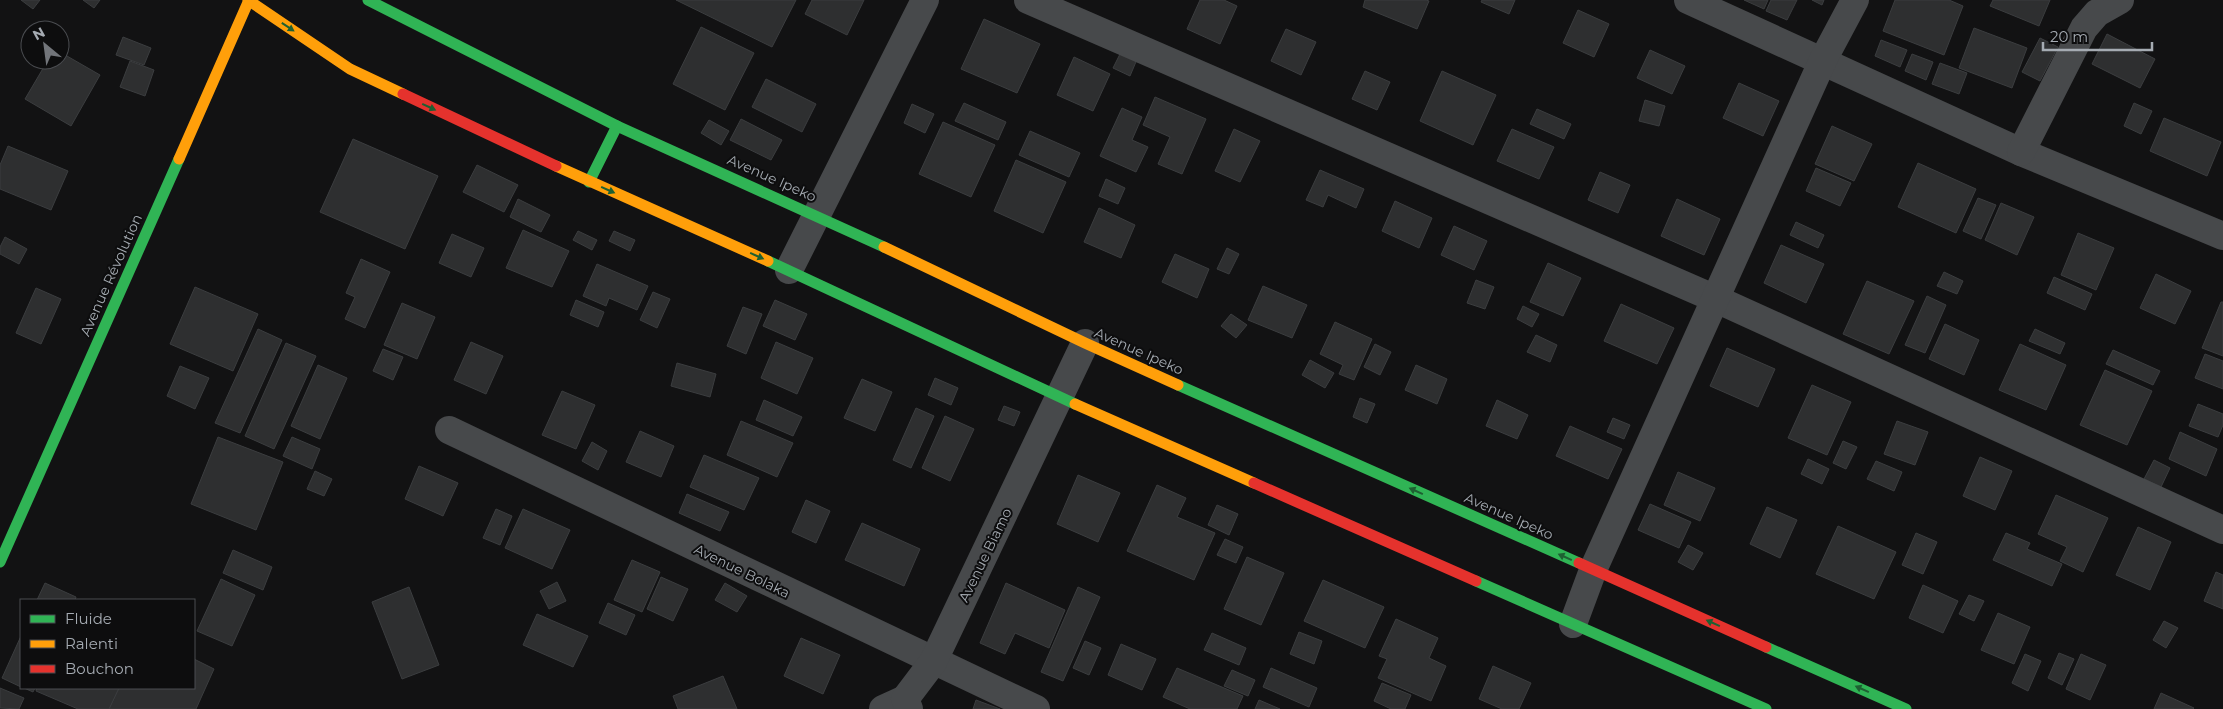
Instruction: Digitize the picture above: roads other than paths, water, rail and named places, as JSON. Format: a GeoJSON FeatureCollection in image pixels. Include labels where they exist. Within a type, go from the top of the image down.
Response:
{"type":"FeatureCollection","features":[{"type":"Feature","properties":{"kind":"street"},"geometry":{"type":"LineString","coordinates":[[248,0],[350,69],[589,182],[789,270],[1060,396],[1766,709]]}},
{"type":"Feature","properties":{"kind":"street","name":"Avenue Révolution"},"geometry":{"type":"LineString","coordinates":[[0,562],[248,0]]}},
{"type":"Feature","properties":{"kind":"street","name":"Avenue Ipeko"},"geometry":{"type":"LineString","coordinates":[[368,0],[617,126],[815,214],[1085,344],[1906,709]]}},
{"type":"Feature","properties":{"kind":"street"},"geometry":{"type":"LineString","coordinates":[[789,270],[815,214],[926,0]]}},
{"type":"Feature","properties":{"kind":"street"},"geometry":{"type":"LineString","coordinates":[[1028,0],[1716,299],[2223,530]]}},
{"type":"Feature","properties":{"kind":"street"},"geometry":{"type":"LineString","coordinates":[[1688,0],[2021,152],[2223,236]]}},
{"type":"Feature","properties":{"kind":"street"},"geometry":{"type":"LineString","coordinates":[[1572,624],[1594,570],[1823,60],[1855,0]]}},
{"type":"Feature","properties":{"kind":"street"},"geometry":{"type":"LineString","coordinates":[[2021,152],[2084,28],[2096,13],[2120,0]]}},
{"type":"Feature","properties":{"kind":"street"},"geometry":{"type":"LineString","coordinates":[[589,182],[617,126]]}},
{"type":"Feature","properties":{"kind":"street","name":"Avenue Biamo"},"geometry":{"type":"LineString","coordinates":[[899,706],[933,662],[1085,344]]}},
{"type":"Feature","properties":{"kind":"street","name":"Avenue Bolaka"},"geometry":{"type":"LineString","coordinates":[[450,430],[933,662],[1036,709]]}}]}
